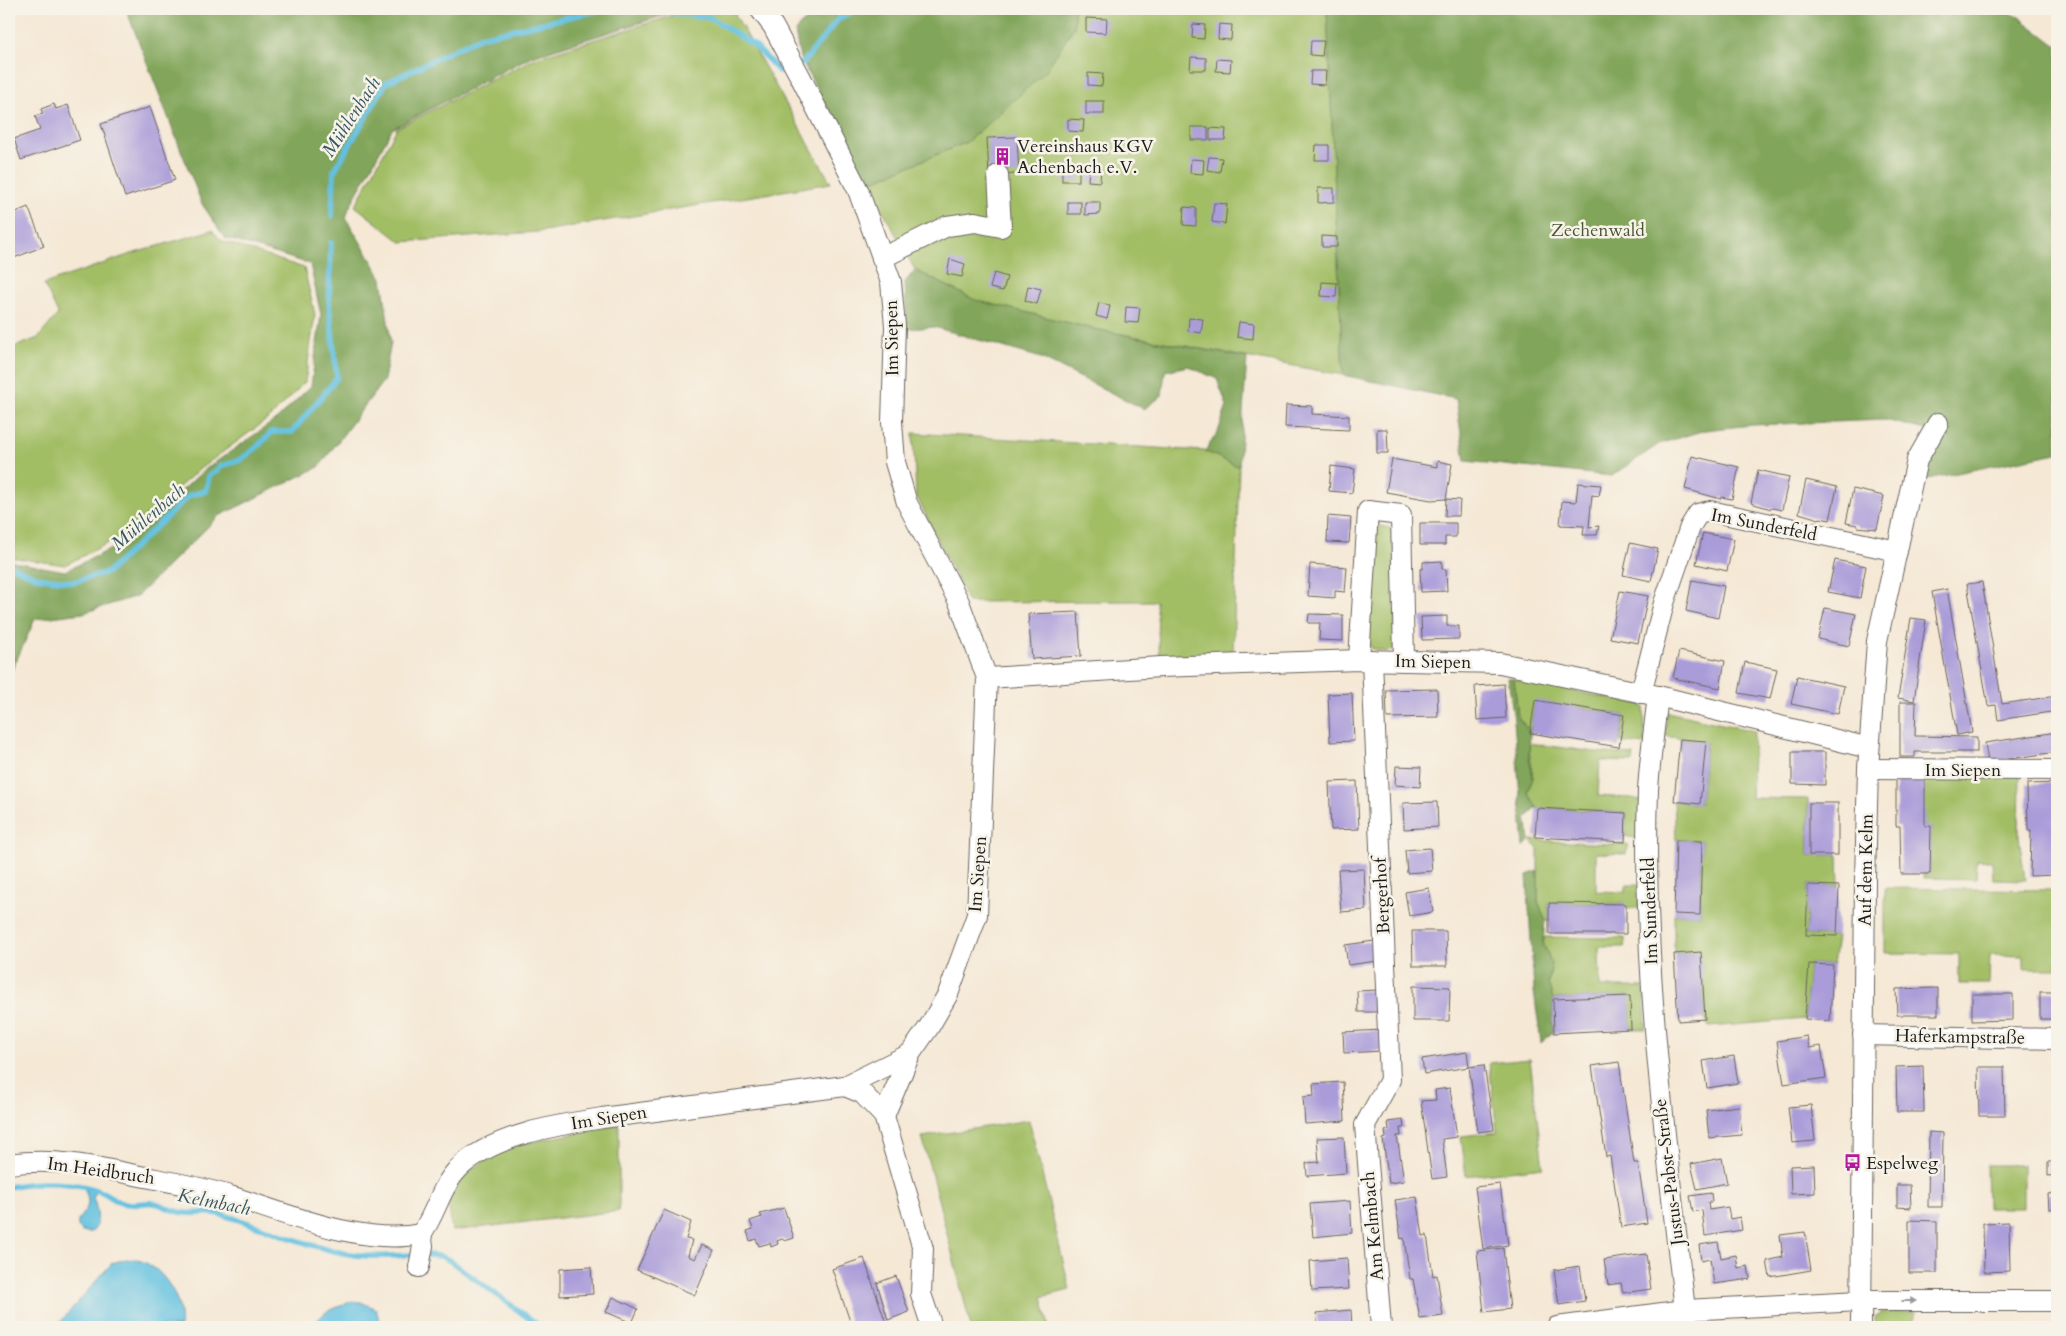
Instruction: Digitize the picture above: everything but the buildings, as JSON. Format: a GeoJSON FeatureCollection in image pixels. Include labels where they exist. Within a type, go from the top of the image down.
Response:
{"type":"FeatureCollection","features":[{"type":"Feature","properties":{"kind":"street","name":"Im Siepen"},"geometry":{"type":"LineString","coordinates":[[760,9],[773,26],[858,190],[891,282],[895,326],[892,422],[895,462],[907,503],[959,602],[987,678],[977,915],[948,994],[930,1027],[910,1054],[884,1116]]}},
{"type":"Feature","properties":{"kind":"street"},"geometry":{"type":"LineString","coordinates":[[882,258],[948,226],[975,222],[1001,227],[998,175]]}},
{"type":"Feature","properties":{"kind":"street","name":"Auf dem Kelm"},"geometry":{"type":"LineString","coordinates":[[1861,1327],[1863,1035],[1868,769],[1877,641],[1917,460],[1938,423]]}},
{"type":"Feature","properties":{"kind":"street","name":"Bergerhof"},"geometry":{"type":"LineString","coordinates":[[1365,1125],[1390,1080],[1366,660],[1368,511],[1401,515],[1404,661]]}},
{"type":"Feature","properties":{"kind":"street","name":"Im Sunderfeld"},"geometry":{"type":"LineString","coordinates":[[1655,1035],[1648,880],[1649,695],[1664,603],[1690,527],[1698,514],[1710,511],[1897,551]]}},
{"type":"Feature","properties":{"kind":"street","name":"Im Siepen"},"geometry":{"type":"LineString","coordinates":[[987,678],[1161,667],[1366,660],[1500,664],[1649,695],[1870,748]]}},
{"type":"Feature","properties":{"kind":"street","name":"Im Siepen"},"geometry":{"type":"LineString","coordinates":[[1868,769],[2057,770]]}},
{"type":"Feature","properties":{"kind":"street","name":"Justus-Pabst-Straße"},"geometry":{"type":"LineString","coordinates":[[1655,1035],[1659,1088],[1685,1310]]}},
{"type":"Feature","properties":{"kind":"street","name":"Haferkampstraße"},"geometry":{"type":"LineString","coordinates":[[1863,1035],[2057,1039]]}},
{"type":"Feature","properties":{"kind":"street","name":"Im Siepen"},"geometry":{"type":"LineString","coordinates":[[421,1234],[442,1191],[459,1168],[482,1152],[516,1137],[570,1123],[602,1118],[844,1086],[910,1054]]}},
{"type":"Feature","properties":{"kind":"street"},"geometry":{"type":"LineString","coordinates":[[844,1086],[862,1093],[884,1116],[923,1249],[921,1294],[932,1327]]}},
{"type":"Feature","properties":{"kind":"street","name":"Am Kelmbach"},"geometry":{"type":"LineString","coordinates":[[1365,1125],[1381,1327]]}},
{"type":"Feature","properties":{"kind":"street","name":"Im Heidbruch"},"geometry":{"type":"LineString","coordinates":[[9,1164],[54,1161],[91,1166],[197,1186],[288,1216],[345,1230],[371,1235],[397,1236],[421,1234]]}},
{"type":"Feature","properties":{"kind":"street"},"geometry":{"type":"LineString","coordinates":[[418,1267],[423,1246],[421,1234]]}},
{"type":"Feature","properties":{"kind":"street"},"geometry":{"type":"LineString","coordinates":[[1557,1327],[1685,1310],[1860,1301],[2057,1302]]}},
{"type":"Feature","properties":{"kind":"green space"},"geometry":{"type":"Polygon","coordinates":[[[126,9],[685,9],[532,56],[392,129],[349,208],[346,218],[382,278],[391,343],[384,380],[319,467],[219,516],[137,596],[83,613],[35,619],[9,677],[9,561],[65,571],[126,542],[203,471],[277,419],[311,386],[321,315],[310,264],[225,238],[202,204],[126,9]]]}},
{"type":"Feature","properties":{"kind":"green space"},"geometry":{"type":"Polygon","coordinates":[[[694,9],[732,9],[831,183],[538,232],[401,242],[355,206],[397,128],[535,58],[694,9]]]}},
{"type":"Feature","properties":{"kind":"green space"},"geometry":{"type":"Polygon","coordinates":[[[825,9],[1074,9],[1074,27],[1045,72],[967,142],[868,183],[800,58],[795,32],[801,24],[825,9]]]}},
{"type":"Feature","properties":{"kind":"green space"},"geometry":{"type":"Polygon","coordinates":[[[1074,9],[1327,9],[1343,375],[1094,329],[974,300],[915,270],[868,183],[967,142],[1074,27],[1074,9]]]}},
{"type":"Feature","properties":{"kind":"green space","name":"Zechenwald"},"geometry":{"type":"Polygon","coordinates":[[[1327,9],[2001,9],[2019,17],[2057,46],[2057,453],[1922,480],[1942,434],[1885,420],[1752,425],[1705,430],[1659,444],[1612,476],[1465,461],[1456,399],[1343,375],[1327,9]]]}},
{"type":"Feature","properties":{"kind":"green space"},"geometry":{"type":"Polygon","coordinates":[[[212,230],[222,241],[304,268],[315,315],[305,382],[272,416],[201,468],[122,536],[65,565],[9,557],[9,349],[38,338],[58,314],[44,284],[128,255],[212,230]]]}},
{"type":"Feature","properties":{"kind":"green space"},"geometry":{"type":"Polygon","coordinates":[[[915,270],[975,300],[1094,329],[1247,358],[1239,467],[1205,451],[1218,432],[1227,406],[1217,379],[1188,366],[1165,371],[1162,396],[1144,409],[1041,358],[934,327],[907,329],[905,282],[915,270]]]}},
{"type":"Feature","properties":{"kind":"green space"},"geometry":{"type":"Polygon","coordinates":[[[913,433],[1205,451],[1239,467],[1233,652],[1160,660],[1156,601],[968,602],[916,495],[913,433]]]}},
{"type":"Feature","properties":{"kind":"green space"},"geometry":{"type":"Polygon","coordinates":[[[1381,526],[1390,528],[1394,534],[1395,648],[1388,652],[1372,649],[1368,642],[1375,532],[1381,526]]]}},
{"type":"Feature","properties":{"kind":"green space"},"geometry":{"type":"Polygon","coordinates":[[[1508,678],[1514,679],[1518,717],[1530,733],[1529,757],[1533,777],[1528,792],[1537,808],[1526,818],[1530,840],[1524,847],[1514,720],[1508,678]]]}},
{"type":"Feature","properties":{"kind":"green space"},"geometry":{"type":"Polygon","coordinates":[[[1514,679],[1638,704],[1644,707],[1645,745],[1620,742],[1624,715],[1535,701],[1530,733],[1518,717],[1514,679]]]}},
{"type":"Feature","properties":{"kind":"green space"},"geometry":{"type":"Polygon","coordinates":[[[1667,712],[1754,731],[1751,798],[1808,799],[1809,855],[1838,855],[1839,886],[1808,885],[1806,935],[1837,936],[1833,965],[1809,964],[1805,1019],[1709,1027],[1705,1019],[1701,953],[1674,954],[1674,914],[1700,915],[1702,841],[1676,840],[1674,801],[1700,804],[1706,742],[1665,736],[1667,712]]]}},
{"type":"Feature","properties":{"kind":"green space"},"geometry":{"type":"Polygon","coordinates":[[[1528,743],[1634,755],[1633,762],[1600,761],[1598,796],[1632,798],[1643,801],[1640,839],[1625,836],[1626,813],[1537,808],[1528,792],[1533,777],[1528,743]]]}},
{"type":"Feature","properties":{"kind":"green space"},"geometry":{"type":"Polygon","coordinates":[[[1917,772],[2020,773],[2019,836],[2025,880],[1993,879],[1992,861],[1977,860],[1976,879],[1923,878],[1923,875],[1930,874],[1931,827],[1925,826],[1917,772]]]}},
{"type":"Feature","properties":{"kind":"green space"},"geometry":{"type":"Polygon","coordinates":[[[1530,840],[1629,845],[1626,854],[1596,853],[1596,891],[1626,892],[1626,885],[1638,885],[1639,908],[1625,909],[1625,904],[1549,903],[1549,920],[1545,920],[1538,901],[1538,849],[1530,840]]]}},
{"type":"Feature","properties":{"kind":"green space"},"geometry":{"type":"Polygon","coordinates":[[[1538,871],[1538,901],[1545,920],[1543,943],[1552,964],[1548,983],[1553,999],[1553,1032],[1541,1043],[1534,991],[1527,875],[1538,871]]]}},
{"type":"Feature","properties":{"kind":"green space"},"geometry":{"type":"Polygon","coordinates":[[[1885,888],[2057,890],[2057,969],[2024,969],[2024,956],[1990,955],[1989,984],[1959,984],[1959,954],[1885,953],[1885,888]]]}},
{"type":"Feature","properties":{"kind":"green space"},"geometry":{"type":"Polygon","coordinates":[[[1545,937],[1625,938],[1625,947],[1599,947],[1600,987],[1644,987],[1646,1029],[1631,1029],[1629,996],[1553,999],[1548,983],[1552,964],[1543,943],[1545,937]]]}},
{"type":"Feature","properties":{"kind":"green space"},"geometry":{"type":"Polygon","coordinates":[[[1530,1059],[1543,1167],[1466,1176],[1461,1136],[1497,1132],[1489,1063],[1530,1059]]]}},
{"type":"Feature","properties":{"kind":"green space"},"geometry":{"type":"Polygon","coordinates":[[[1029,1120],[1070,1290],[1042,1297],[1049,1327],[971,1327],[922,1137],[1029,1120]]]}},
{"type":"Feature","properties":{"kind":"green space"},"geometry":{"type":"Polygon","coordinates":[[[619,1125],[619,1211],[452,1231],[448,1201],[465,1173],[510,1146],[619,1125]]]}},
{"type":"Feature","properties":{"kind":"green space"},"geometry":{"type":"Polygon","coordinates":[[[1986,1165],[2023,1165],[2023,1208],[1987,1208],[1986,1165]]]}},
{"type":"Feature","properties":{"kind":"green space"},"geometry":{"type":"Polygon","coordinates":[[[1882,1312],[1917,1312],[1913,1327],[1905,1327],[1900,1324],[1898,1327],[1876,1327],[1875,1317],[1882,1312]]]}},
{"type":"Feature","properties":{"kind":"water"},"geometry":{"type":"Polygon","coordinates":[[[84,1187],[97,1190],[93,1198],[97,1211],[97,1225],[92,1232],[82,1232],[78,1225],[79,1219],[88,1205],[84,1187]]]}},
{"type":"Feature","properties":{"kind":"water"},"geometry":{"type":"Polygon","coordinates":[[[126,1259],[139,1260],[150,1265],[165,1279],[176,1297],[179,1307],[180,1327],[56,1327],[112,1263],[126,1259]]]}},
{"type":"Feature","properties":{"kind":"water"},"geometry":{"type":"Polygon","coordinates":[[[350,1302],[361,1302],[376,1309],[381,1327],[310,1327],[326,1312],[350,1302]]]}},
{"type":"Feature","properties":{"kind":"waterway","name":"Mühlenbach"},"geometry":{"type":"LineString","coordinates":[[332,216],[334,171],[386,83],[480,37],[605,9]]}},
{"type":"Feature","properties":{"kind":"waterway","name":"Mühlenbach"},"geometry":{"type":"LineString","coordinates":[[644,9],[711,18],[755,46],[779,71],[803,63],[839,18],[858,9]]}},
{"type":"Feature","properties":{"kind":"waterway","name":"Mühlenbach"},"geometry":{"type":"LineString","coordinates":[[9,567],[11,566],[36,577],[73,582],[108,572],[190,495],[206,491],[209,476],[222,466],[240,460],[256,448],[272,432],[292,432],[337,378],[329,302],[331,243]]}},
{"type":"Feature","properties":{"kind":"waterway","name":"Kelmbach"},"geometry":{"type":"LineString","coordinates":[[9,1187],[43,1183],[81,1186],[92,1188],[126,1204],[153,1203],[181,1213],[219,1214],[312,1245],[350,1254],[368,1256],[414,1255]]}},
{"type":"Feature","properties":{"kind":"waterway","name":"Kelmbach"},"geometry":{"type":"LineString","coordinates":[[427,1255],[440,1256],[449,1260],[541,1327]]}},
{"type":"Feature","properties":{"kind":"place","name":"Vereinshaus KGV Achenbach e.V."},"geometry":{"type":"Point","coordinates":[1003,156]}},
{"type":"Feature","properties":{"kind":"place","name":"Espelweg"},"geometry":{"type":"Point","coordinates":[1852,1163]}}]}
